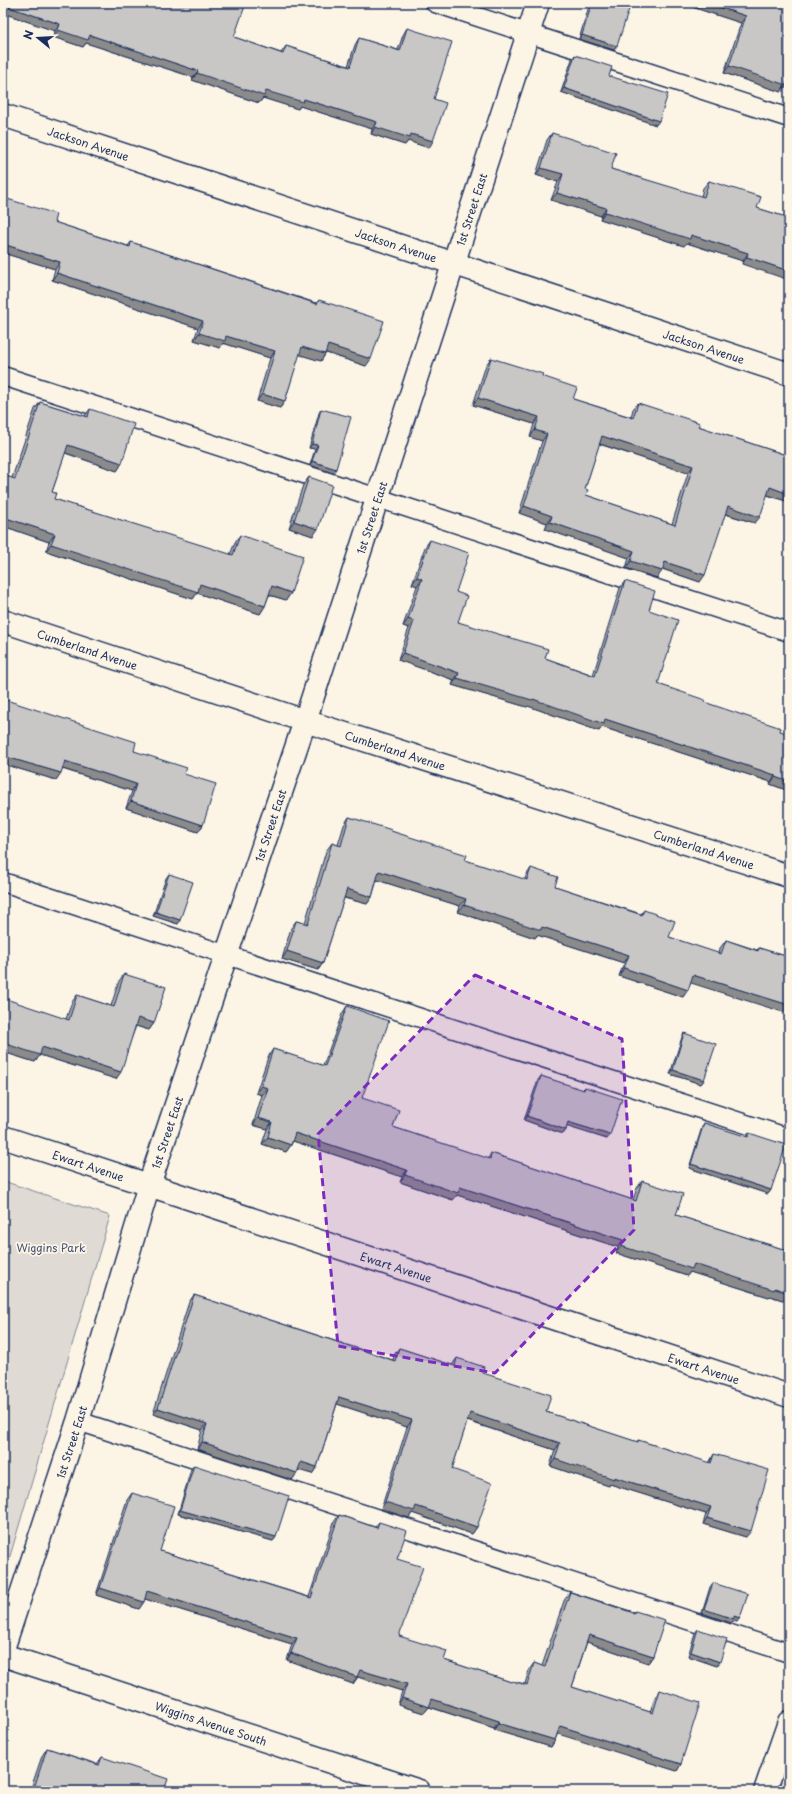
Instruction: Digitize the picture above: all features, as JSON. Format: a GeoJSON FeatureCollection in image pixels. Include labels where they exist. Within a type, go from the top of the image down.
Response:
{"type":"FeatureCollection","features":[{"type":"Feature","properties":{"kind":"street","name":"1st Street East"},"geometry":{"type":"LineString","coordinates":[[3,1649],[78,1421],[149,1185],[305,721],[538,3]]}},
{"type":"Feature","properties":{"kind":"street","name":"Jackson Avenue"},"geometry":{"type":"LineString","coordinates":[[3,115],[789,374]]}},
{"type":"Feature","properties":{"kind":"street","name":"Cumberland Avenue"},"geometry":{"type":"LineString","coordinates":[[3,621],[305,721],[789,876]]}},
{"type":"Feature","properties":{"kind":"street","name":"Ewart Avenue"},"geometry":{"type":"LineString","coordinates":[[3,1137],[789,1396]]}},
{"type":"Feature","properties":{"kind":"street","name":"Wiggins Avenue South"},"geometry":{"type":"LineString","coordinates":[[3,1655],[419,1791]]}},
{"type":"Feature","properties":{"kind":"street"},"geometry":{"type":"LineString","coordinates":[[765,1791],[789,1722]]}},
{"type":"Feature","properties":{"kind":"lane"},"geometry":{"type":"LineString","coordinates":[[435,3],[789,118]]}},
{"type":"Feature","properties":{"kind":"lane"},"geometry":{"type":"LineString","coordinates":[[3,376],[789,632]]}},
{"type":"Feature","properties":{"kind":"lane"},"geometry":{"type":"LineString","coordinates":[[3,882],[789,1138]]}},
{"type":"Feature","properties":{"kind":"lane"},"geometry":{"type":"LineString","coordinates":[[78,1421],[789,1653]]}},
{"type":"Feature","properties":{"kind":"highlighted area"},"geometry":{"type":"Polygon","coordinates":[[[475,975],[622,1039],[634,1230],[495,1373],[338,1346],[318,1134],[475,975]]]}},
{"type":"Feature","properties":{"kind":"green space","name":"Wiggins Park"},"geometry":{"type":"Polygon","coordinates":[[[3,1181],[110,1216],[3,1580],[3,1181]]]}},
{"type":"Feature","properties":{"kind":"building"},"geometry":{"type":"Polygon","coordinates":[[[3,3],[246,3],[234,37],[283,54],[286,46],[350,67],[359,38],[400,51],[407,28],[452,42],[434,99],[446,103],[433,141],[411,134],[410,138],[375,127],[377,122],[304,99],[303,102],[266,91],[264,96],[197,73],[198,71],[90,35],[88,40],[58,30],[60,24],[3,5],[3,3]]]}},
{"type":"Feature","properties":{"kind":"building"},"geometry":{"type":"Polygon","coordinates":[[[592,3],[620,3],[630,6],[617,46],[582,35],[592,3]]]}},
{"type":"Feature","properties":{"kind":"building"},"geometry":{"type":"Polygon","coordinates":[[[707,3],[789,3],[789,80],[788,79],[786,85],[729,66],[746,16],[707,3]]]}},
{"type":"Feature","properties":{"kind":"building"},"geometry":{"type":"Polygon","coordinates":[[[575,55],[612,67],[609,76],[668,94],[659,121],[564,88],[575,55]]]}},
{"type":"Feature","properties":{"kind":"building"},"geometry":{"type":"Polygon","coordinates":[[[552,133],[616,153],[611,169],[704,197],[709,181],[761,197],[757,208],[789,218],[789,271],[747,257],[748,253],[691,235],[690,239],[605,212],[606,208],[557,193],[563,174],[541,168],[552,133]]]}},
{"type":"Feature","properties":{"kind":"building"},"geometry":{"type":"Polygon","coordinates":[[[4,198],[56,214],[54,222],[130,247],[131,242],[317,304],[319,300],[384,321],[371,359],[328,345],[325,354],[302,347],[285,401],[262,394],[275,351],[226,336],[225,341],[199,333],[203,321],[57,273],[60,262],[3,244],[4,198]]]}},
{"type":"Feature","properties":{"kind":"building"},"geometry":{"type":"Polygon","coordinates":[[[491,358],[543,374],[542,376],[577,388],[573,399],[633,418],[638,403],[700,423],[698,426],[789,456],[789,494],[770,487],[760,517],[728,506],[705,575],[665,562],[662,571],[631,561],[634,551],[550,522],[552,516],[524,506],[547,434],[535,430],[539,417],[478,398],[491,358]],[[602,436],[585,489],[588,490],[586,495],[675,525],[693,466],[602,436]]]}},
{"type":"Feature","properties":{"kind":"building"},"geometry":{"type":"Polygon","coordinates":[[[40,402],[88,417],[90,409],[134,424],[122,463],[68,445],[52,492],[56,493],[54,499],[233,555],[240,535],[303,556],[291,593],[272,586],[265,606],[200,584],[198,592],[51,544],[55,534],[3,517],[3,475],[15,479],[40,402]]]}},
{"type":"Feature","properties":{"kind":"building"},"geometry":{"type":"Polygon","coordinates":[[[321,409],[351,417],[336,469],[312,461],[318,445],[312,444],[321,409]]]}},
{"type":"Feature","properties":{"kind":"building"},"geometry":{"type":"Polygon","coordinates":[[[309,477],[332,485],[318,529],[294,521],[309,477]]]}},
{"type":"Feature","properties":{"kind":"building"},"geometry":{"type":"Polygon","coordinates":[[[430,540],[469,553],[456,592],[467,596],[458,622],[548,649],[545,658],[595,676],[625,581],[655,591],[649,610],[678,620],[658,684],[705,700],[704,702],[781,728],[780,731],[789,734],[789,782],[775,777],[775,775],[605,719],[604,724],[533,699],[532,700],[457,678],[459,673],[403,653],[414,621],[408,619],[422,579],[417,577],[430,540]]]}},
{"type":"Feature","properties":{"kind":"building"},"geometry":{"type":"Polygon","coordinates":[[[3,699],[136,742],[134,751],[187,768],[184,774],[216,784],[203,825],[131,801],[136,784],[65,761],[61,773],[3,756],[3,699]]]}},
{"type":"Feature","properties":{"kind":"building"},"geometry":{"type":"Polygon","coordinates":[[[349,817],[467,855],[465,860],[527,880],[531,868],[558,877],[555,886],[642,915],[644,910],[675,921],[669,937],[721,954],[726,940],[758,951],[759,948],[789,957],[789,1005],[693,975],[688,990],[624,968],[629,955],[542,927],[541,930],[464,905],[466,899],[379,871],[372,897],[347,889],[323,963],[287,951],[296,921],[308,924],[332,843],[341,846],[349,817]]]}},
{"type":"Feature","properties":{"kind":"building"},"geometry":{"type":"Polygon","coordinates":[[[169,874],[193,882],[180,920],[156,912],[169,874]]]}},
{"type":"Feature","properties":{"kind":"building"},"geometry":{"type":"Polygon","coordinates":[[[124,974],[166,987],[154,1023],[138,1018],[121,1072],[42,1047],[40,1055],[3,1043],[3,998],[69,1020],[77,995],[114,1007],[124,974]]]}},
{"type":"Feature","properties":{"kind":"building"},"geometry":{"type":"Polygon","coordinates":[[[347,1006],[389,1021],[362,1098],[399,1110],[393,1127],[490,1159],[491,1153],[636,1201],[642,1181],[683,1194],[676,1215],[789,1251],[789,1293],[775,1288],[774,1290],[694,1264],[692,1269],[621,1246],[623,1240],[460,1187],[458,1193],[405,1175],[407,1170],[295,1133],[291,1145],[268,1137],[272,1122],[258,1118],[268,1088],[261,1086],[273,1049],[325,1066],[347,1006]]]}},
{"type":"Feature","properties":{"kind":"building"},"geometry":{"type":"Polygon","coordinates":[[[684,1033],[716,1044],[704,1080],[673,1070],[684,1033]]]}},
{"type":"Feature","properties":{"kind":"building"},"geometry":{"type":"Polygon","coordinates":[[[541,1076],[584,1090],[585,1087],[622,1099],[610,1135],[568,1122],[566,1130],[527,1116],[541,1076]]]}},
{"type":"Feature","properties":{"kind":"building"},"geometry":{"type":"Polygon","coordinates":[[[704,1123],[748,1137],[749,1133],[786,1145],[771,1190],[691,1164],[704,1123]]]}},
{"type":"Feature","properties":{"kind":"building"},"geometry":{"type":"Polygon","coordinates":[[[194,1295],[395,1361],[399,1348],[455,1366],[457,1358],[484,1367],[483,1373],[551,1395],[546,1412],[638,1442],[638,1440],[711,1463],[714,1454],[769,1470],[751,1531],[707,1518],[711,1507],[614,1477],[614,1479],[555,1459],[560,1443],[470,1413],[452,1469],[492,1483],[477,1527],[416,1506],[414,1511],[385,1502],[412,1420],[339,1397],[317,1467],[301,1462],[297,1473],[202,1442],[207,1424],[158,1408],[194,1295]]]}},
{"type":"Feature","properties":{"kind":"building"},"geometry":{"type":"Polygon","coordinates":[[[194,1465],[289,1496],[276,1537],[180,1510],[194,1465]]]}},
{"type":"Feature","properties":{"kind":"building"},"geometry":{"type":"Polygon","coordinates":[[[132,1493],[174,1506],[160,1551],[311,1598],[339,1515],[377,1528],[379,1522],[407,1531],[397,1559],[423,1567],[399,1636],[447,1651],[444,1660],[511,1682],[527,1685],[534,1663],[545,1667],[570,1592],[634,1613],[635,1611],[665,1620],[653,1656],[589,1635],[572,1687],[653,1713],[660,1690],[700,1703],[681,1764],[560,1726],[555,1740],[498,1723],[499,1721],[432,1699],[429,1707],[402,1698],[407,1684],[360,1670],[357,1677],[291,1653],[297,1638],[147,1591],[144,1602],[100,1588],[132,1493]]]}},
{"type":"Feature","properties":{"kind":"building"},"geometry":{"type":"Polygon","coordinates":[[[713,1583],[748,1594],[740,1618],[734,1616],[734,1619],[704,1609],[713,1583]]]}},
{"type":"Feature","properties":{"kind":"building"},"geometry":{"type":"Polygon","coordinates":[[[698,1629],[727,1639],[720,1662],[691,1652],[698,1629]]]}},
{"type":"Feature","properties":{"kind":"building"},"geometry":{"type":"Polygon","coordinates":[[[47,1748],[99,1765],[102,1757],[168,1779],[164,1791],[33,1791],[47,1748]]]}}]}
